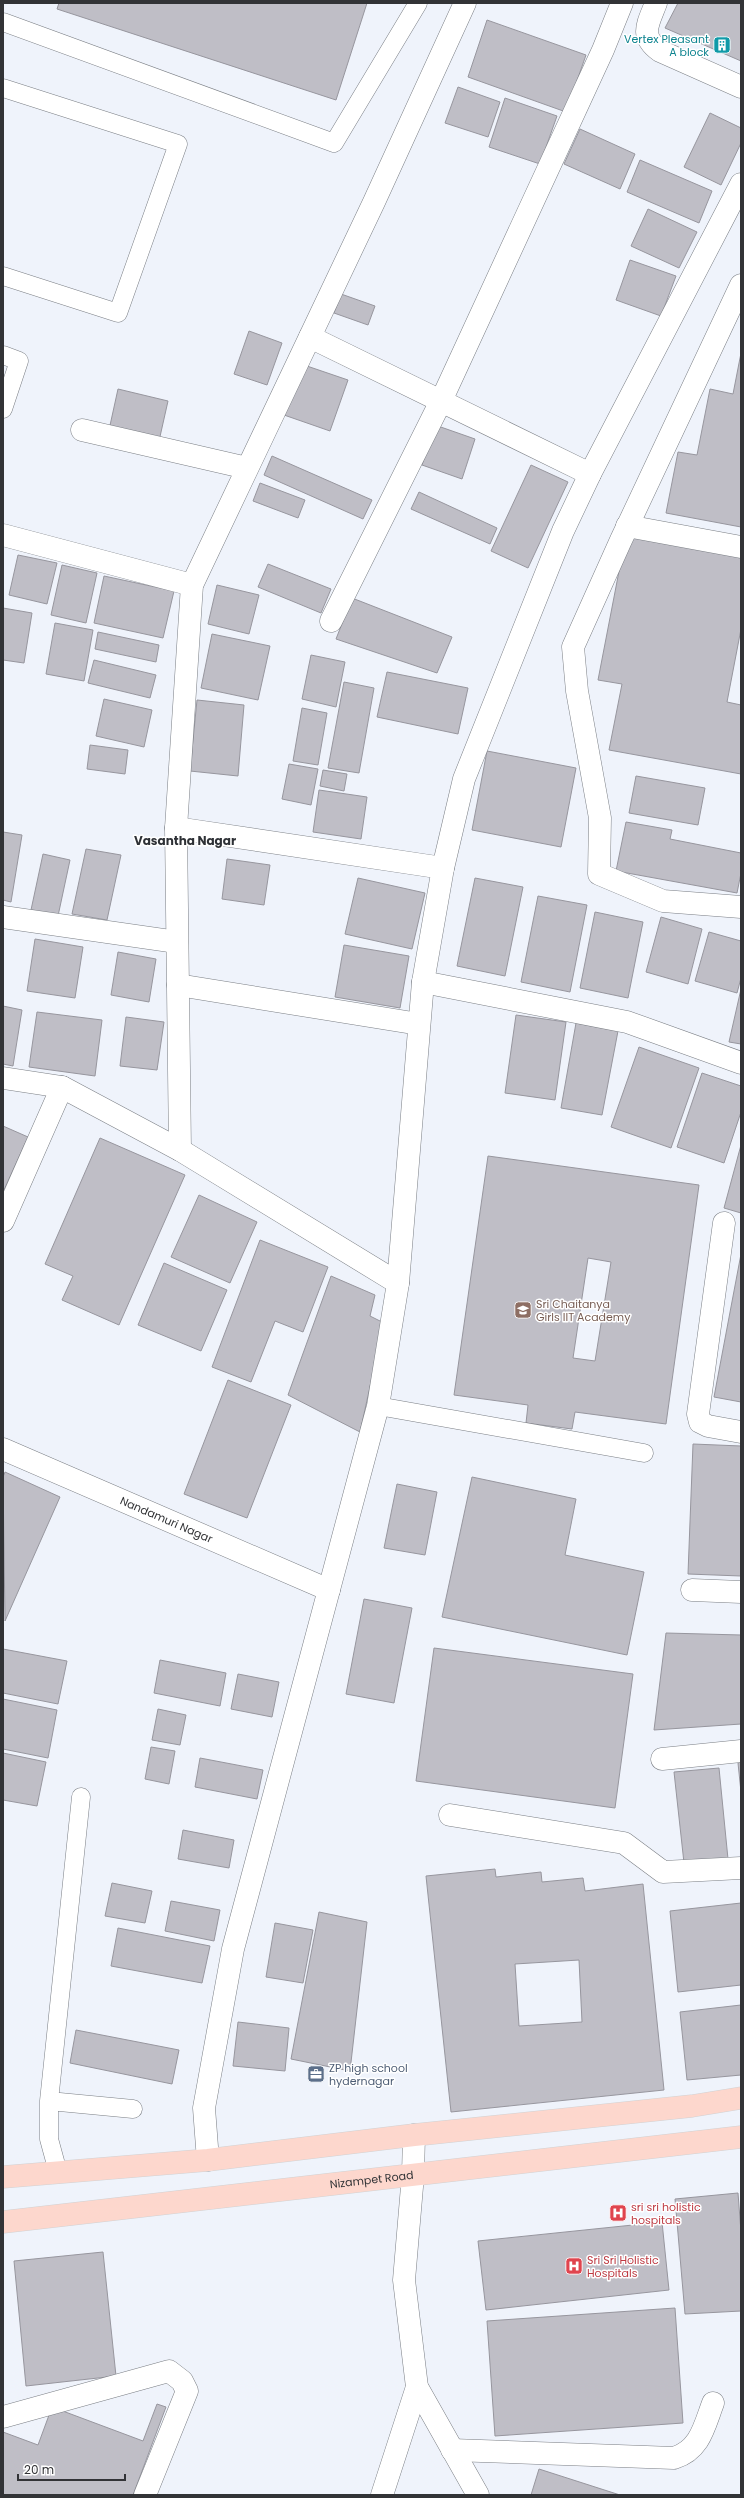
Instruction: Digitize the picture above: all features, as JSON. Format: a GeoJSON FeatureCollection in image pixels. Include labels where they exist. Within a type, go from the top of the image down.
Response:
{"type":"FeatureCollection","features":[{"type":"Feature","properties":{"kind":"main road"},"geometry":{"type":"LineString","coordinates":[[3,2177],[208,2160],[414,2135],[692,2106],[741,2098]]}},
{"type":"Feature","properties":{"kind":"main road","name":"Nizampet Road"},"geometry":{"type":"LineString","coordinates":[[3,2222],[741,2137]]}},
{"type":"Feature","properties":{"kind":"street"},"geometry":{"type":"LineString","coordinates":[[180,1150],[176,828],[192,585],[310,337],[465,3]]}},
{"type":"Feature","properties":{"kind":"street"},"geometry":{"type":"LineString","coordinates":[[331,621],[440,401],[603,50],[622,3]]}},
{"type":"Feature","properties":{"kind":"street"},"geometry":{"type":"LineString","coordinates":[[656,3],[646,30],[647,39],[652,46],[660,52],[741,87]]}},
{"type":"Feature","properties":{"kind":"street"},"geometry":{"type":"LineString","coordinates":[[208,2160],[204,2108],[233,1949],[378,1406],[398,1283],[423,982],[443,868],[464,779],[563,530],[590,474],[741,184]]}},
{"type":"Feature","properties":{"kind":"street"},"geometry":{"type":"LineString","coordinates":[[741,284],[627,526],[573,647],[577,691],[600,818],[599,874],[663,901],[741,907]]}},
{"type":"Feature","properties":{"kind":"street"},"geometry":{"type":"LineString","coordinates":[[310,337],[590,474]]}},
{"type":"Feature","properties":{"kind":"street"},"geometry":{"type":"LineString","coordinates":[[82,430],[247,468]]}},
{"type":"Feature","properties":{"kind":"street"},"geometry":{"type":"LineString","coordinates":[[627,526],[741,547]]}},
{"type":"Feature","properties":{"kind":"street"},"geometry":{"type":"LineString","coordinates":[[3,535],[192,585]]}},
{"type":"Feature","properties":{"kind":"street"},"geometry":{"type":"LineString","coordinates":[[176,828],[443,868]]}},
{"type":"Feature","properties":{"kind":"street"},"geometry":{"type":"LineString","coordinates":[[3,917],[177,942]]}},
{"type":"Feature","properties":{"kind":"street"},"geometry":{"type":"LineString","coordinates":[[423,982],[627,1022],[741,1063]]}},
{"type":"Feature","properties":{"kind":"street"},"geometry":{"type":"LineString","coordinates":[[178,985],[419,1024]]}},
{"type":"Feature","properties":{"kind":"street"},"geometry":{"type":"LineString","coordinates":[[3,1078],[62,1087],[180,1150],[398,1283]]}},
{"type":"Feature","properties":{"kind":"street"},"geometry":{"type":"LineString","coordinates":[[3,1221],[62,1087]]}},
{"type":"Feature","properties":{"kind":"street"},"geometry":{"type":"LineString","coordinates":[[724,1222],[698,1414],[700,1422],[708,1426],[741,1432]]}},
{"type":"Feature","properties":{"kind":"street","name":"Nandamuri Nagar"},"geometry":{"type":"LineString","coordinates":[[3,1449],[329,1590]]}},
{"type":"Feature","properties":{"kind":"street"},"geometry":{"type":"LineString","coordinates":[[692,1590],[741,1592]]}},
{"type":"Feature","properties":{"kind":"street"},"geometry":{"type":"LineString","coordinates":[[662,1759],[741,1750]]}},
{"type":"Feature","properties":{"kind":"street"},"geometry":{"type":"LineString","coordinates":[[450,1815],[624,1843],[663,1872],[741,1868]]}},
{"type":"Feature","properties":{"kind":"street"},"geometry":{"type":"LineString","coordinates":[[414,2135],[413,2175],[404,2280],[417,2387],[478,2495]]}},
{"type":"Feature","properties":{"kind":"street"},"geometry":{"type":"LineString","coordinates":[[3,2417],[169,2371],[182,2381],[187,2391],[145,2495]]}},
{"type":"Feature","properties":{"kind":"street"},"geometry":{"type":"LineString","coordinates":[[382,2495],[417,2387]]}},
{"type":"Feature","properties":{"kind":"street"},"geometry":{"type":"LineString","coordinates":[[452,2450],[674,2458],[690,2451],[698,2444],[713,2403]]}},
{"type":"Feature","properties":{"kind":"lane"},"geometry":{"type":"LineString","coordinates":[[3,22],[334,143],[418,3]]}},
{"type":"Feature","properties":{"kind":"lane"},"geometry":{"type":"LineString","coordinates":[[3,88],[178,144],[118,313],[3,276]]}},
{"type":"Feature","properties":{"kind":"lane"},"geometry":{"type":"LineString","coordinates":[[3,355],[19,361],[3,409]]}},
{"type":"Feature","properties":{"kind":"lane"},"geometry":{"type":"LineString","coordinates":[[378,1406],[644,1453]]}},
{"type":"Feature","properties":{"kind":"lane"},"geometry":{"type":"LineString","coordinates":[[58,2172],[49,2139],[49,2101],[80,1797]]}},
{"type":"Feature","properties":{"kind":"lane"},"geometry":{"type":"LineString","coordinates":[[49,2101],[133,2109]]}},
{"type":"Feature","properties":{"kind":"building"},"geometry":{"type":"Polygon","coordinates":[[[59,3],[367,3],[336,100],[57,9],[59,3]]]}},
{"type":"Feature","properties":{"kind":"building","name":"Vertex Pleasant A block"},"geometry":{"type":"Polygon","coordinates":[[[678,3],[741,3],[741,61],[665,28],[678,3]]]}},
{"type":"Feature","properties":{"kind":"building"},"geometry":{"type":"Polygon","coordinates":[[[487,20],[586,55],[566,112],[468,77],[487,20]]]}},
{"type":"Feature","properties":{"kind":"building"},"geometry":{"type":"Polygon","coordinates":[[[458,87],[500,102],[488,137],[445,123],[458,87]]]}},
{"type":"Feature","properties":{"kind":"building"},"geometry":{"type":"Polygon","coordinates":[[[505,98],[557,116],[540,164],[489,147],[505,98]]]}},
{"type":"Feature","properties":{"kind":"building"},"geometry":{"type":"Polygon","coordinates":[[[710,113],[741,128],[741,143],[721,185],[684,167],[710,113]]]}},
{"type":"Feature","properties":{"kind":"building"},"geometry":{"type":"Polygon","coordinates":[[[580,129],[635,154],[620,189],[564,164],[580,129]]]}},
{"type":"Feature","properties":{"kind":"building"},"geometry":{"type":"Polygon","coordinates":[[[640,160],[712,191],[699,223],[627,192],[640,160]]]}},
{"type":"Feature","properties":{"kind":"building"},"geometry":{"type":"Polygon","coordinates":[[[648,209],[697,232],[679,268],[631,246],[648,209]]]}},
{"type":"Feature","properties":{"kind":"building"},"geometry":{"type":"Polygon","coordinates":[[[630,260],[676,276],[661,316],[616,300],[630,260]]]}},
{"type":"Feature","properties":{"kind":"building"},"geometry":{"type":"Polygon","coordinates":[[[341,294],[375,306],[368,325],[334,313],[341,294]]]}},
{"type":"Feature","properties":{"kind":"building"},"geometry":{"type":"Polygon","coordinates":[[[249,331],[282,343],[267,385],[234,374],[249,331]]]}},
{"type":"Feature","properties":{"kind":"building"},"geometry":{"type":"Polygon","coordinates":[[[741,353],[741,527],[666,513],[678,452],[697,455],[710,389],[733,394],[741,353]]]}},
{"type":"Feature","properties":{"kind":"building"},"geometry":{"type":"Polygon","coordinates":[[[301,364],[348,380],[330,431],[284,415],[301,364]]]}},
{"type":"Feature","properties":{"kind":"building"},"geometry":{"type":"Polygon","coordinates":[[[118,389],[168,401],[159,441],[109,430],[118,389]]]}},
{"type":"Feature","properties":{"kind":"building"},"geometry":{"type":"Polygon","coordinates":[[[435,425],[475,439],[462,479],[422,465],[435,425]]]}},
{"type":"Feature","properties":{"kind":"building"},"geometry":{"type":"Polygon","coordinates":[[[272,456],[372,500],[363,519],[264,475],[272,456]]]}},
{"type":"Feature","properties":{"kind":"building"},"geometry":{"type":"Polygon","coordinates":[[[531,465],[568,482],[528,568],[491,551],[531,465]]]}},
{"type":"Feature","properties":{"kind":"building"},"geometry":{"type":"Polygon","coordinates":[[[260,483],[305,500],[298,518],[253,501],[260,483]]]}},
{"type":"Feature","properties":{"kind":"building"},"geometry":{"type":"Polygon","coordinates":[[[419,492],[497,528],[490,544],[411,509],[419,492]]]}},
{"type":"Feature","properties":{"kind":"building"},"geometry":{"type":"Polygon","coordinates":[[[626,535],[741,557],[741,629],[727,702],[741,705],[741,774],[609,750],[622,684],[598,680],[626,535]]]}},
{"type":"Feature","properties":{"kind":"building"},"geometry":{"type":"Polygon","coordinates":[[[18,555],[57,563],[47,604],[9,595],[18,555]]]}},
{"type":"Feature","properties":{"kind":"building"},"geometry":{"type":"Polygon","coordinates":[[[268,564],[331,589],[321,613],[258,587],[268,564]]]}},
{"type":"Feature","properties":{"kind":"building"},"geometry":{"type":"Polygon","coordinates":[[[62,565],[97,573],[86,623],[51,615],[62,565]]]}},
{"type":"Feature","properties":{"kind":"building"},"geometry":{"type":"Polygon","coordinates":[[[104,576],[174,591],[163,638],[94,623],[104,576]]]}},
{"type":"Feature","properties":{"kind":"building"},"geometry":{"type":"Polygon","coordinates":[[[217,585],[259,595],[249,634],[208,624],[217,585]]]}},
{"type":"Feature","properties":{"kind":"building"},"geometry":{"type":"Polygon","coordinates":[[[352,598],[452,637],[437,673],[336,639],[352,598]]]}},
{"type":"Feature","properties":{"kind":"building"},"geometry":{"type":"Polygon","coordinates":[[[3,608],[32,613],[24,663],[3,660],[3,608]]]}},
{"type":"Feature","properties":{"kind":"building"},"geometry":{"type":"Polygon","coordinates":[[[55,623],[93,630],[84,681],[46,674],[55,623]]]}},
{"type":"Feature","properties":{"kind":"building"},"geometry":{"type":"Polygon","coordinates":[[[98,632],[159,645],[156,662],[95,649],[98,632]]]}},
{"type":"Feature","properties":{"kind":"building"},"geometry":{"type":"Polygon","coordinates":[[[212,634],[270,646],[258,700],[201,688],[212,634]]]}},
{"type":"Feature","properties":{"kind":"building"},"geometry":{"type":"Polygon","coordinates":[[[311,655],[345,662],[336,707],[302,699],[311,655]]]}},
{"type":"Feature","properties":{"kind":"building"},"geometry":{"type":"Polygon","coordinates":[[[94,660],[156,675],[150,698],[88,683],[94,660]]]}},
{"type":"Feature","properties":{"kind":"building"},"geometry":{"type":"Polygon","coordinates":[[[387,672],[468,688],[458,734],[377,717],[387,672]]]}},
{"type":"Feature","properties":{"kind":"building"},"geometry":{"type":"Polygon","coordinates":[[[344,682],[374,688],[359,773],[328,768],[344,682]]]}},
{"type":"Feature","properties":{"kind":"building"},"geometry":{"type":"Polygon","coordinates":[[[104,699],[152,710],[144,747],[96,736],[104,699]]]}},
{"type":"Feature","properties":{"kind":"building"},"geometry":{"type":"Polygon","coordinates":[[[197,700],[244,705],[238,776],[190,771],[197,700]]]}},
{"type":"Feature","properties":{"kind":"building"},"geometry":{"type":"Polygon","coordinates":[[[302,708],[327,713],[318,765],[293,761],[302,708]]]}},
{"type":"Feature","properties":{"kind":"building"},"geometry":{"type":"Polygon","coordinates":[[[90,745],[128,750],[125,774],[87,769],[90,745]]]}},
{"type":"Feature","properties":{"kind":"building"},"geometry":{"type":"Polygon","coordinates":[[[487,751],[576,768],[561,847],[472,830],[487,751]]]}},
{"type":"Feature","properties":{"kind":"building"},"geometry":{"type":"Polygon","coordinates":[[[289,764],[318,769],[311,805],[282,799],[289,764]]]}},
{"type":"Feature","properties":{"kind":"building"},"geometry":{"type":"Polygon","coordinates":[[[323,770],[347,774],[344,791],[320,786],[323,770]]]}},
{"type":"Feature","properties":{"kind":"building"},"geometry":{"type":"Polygon","coordinates":[[[636,776],[705,788],[698,825],[629,813],[636,776]]]}},
{"type":"Feature","properties":{"kind":"building"},"geometry":{"type":"Polygon","coordinates":[[[319,790],[367,797],[361,839],[313,832],[319,790]]]}},
{"type":"Feature","properties":{"kind":"building"},"geometry":{"type":"Polygon","coordinates":[[[626,822],[672,830],[670,839],[741,853],[741,873],[737,893],[616,871],[626,822]]]}},
{"type":"Feature","properties":{"kind":"building"},"geometry":{"type":"Polygon","coordinates":[[[3,832],[22,835],[11,902],[3,900],[3,832]]]}},
{"type":"Feature","properties":{"kind":"building"},"geometry":{"type":"Polygon","coordinates":[[[86,849],[121,855],[107,920],[72,914],[86,849]]]}},
{"type":"Feature","properties":{"kind":"building"},"geometry":{"type":"Polygon","coordinates":[[[43,854],[70,860],[58,916],[31,910],[43,854]]]}},
{"type":"Feature","properties":{"kind":"building"},"geometry":{"type":"Polygon","coordinates":[[[227,859],[270,865],[264,905],[222,899],[227,859]]]}},
{"type":"Feature","properties":{"kind":"building"},"geometry":{"type":"Polygon","coordinates":[[[358,878],[425,893],[412,949],[345,934],[358,878]]]}},
{"type":"Feature","properties":{"kind":"building"},"geometry":{"type":"Polygon","coordinates":[[[475,878],[523,887],[505,976],[457,966],[475,878]]]}},
{"type":"Feature","properties":{"kind":"building"},"geometry":{"type":"Polygon","coordinates":[[[538,896],[587,905],[570,992],[521,982],[538,896]]]}},
{"type":"Feature","properties":{"kind":"building"},"geometry":{"type":"Polygon","coordinates":[[[595,912],[643,922],[628,998],[580,988],[595,912]]]}},
{"type":"Feature","properties":{"kind":"building"},"geometry":{"type":"Polygon","coordinates":[[[661,917],[702,929],[688,984],[646,972],[661,917]]]}},
{"type":"Feature","properties":{"kind":"building"},"geometry":{"type":"Polygon","coordinates":[[[709,932],[741,941],[741,978],[737,993],[695,981],[709,932]]]}},
{"type":"Feature","properties":{"kind":"building"},"geometry":{"type":"Polygon","coordinates":[[[35,939],[83,947],[75,998],[27,991],[35,939]]]}},
{"type":"Feature","properties":{"kind":"building"},"geometry":{"type":"Polygon","coordinates":[[[344,945],[409,956],[400,1008],[335,997],[344,945]]]}},
{"type":"Feature","properties":{"kind":"building"},"geometry":{"type":"Polygon","coordinates":[[[118,952],[156,959],[149,1002],[111,995],[118,952]]]}},
{"type":"Feature","properties":{"kind":"building"},"geometry":{"type":"Polygon","coordinates":[[[741,989],[741,1044],[729,1042],[741,989]]]}},
{"type":"Feature","properties":{"kind":"building"},"geometry":{"type":"Polygon","coordinates":[[[3,1006],[22,1010],[13,1066],[3,1064],[3,1006]]]}},
{"type":"Feature","properties":{"kind":"building"},"geometry":{"type":"Polygon","coordinates":[[[37,1012],[102,1020],[95,1076],[29,1067],[37,1012]]]}},
{"type":"Feature","properties":{"kind":"building"},"geometry":{"type":"Polygon","coordinates":[[[516,1015],[566,1022],[555,1100],[505,1093],[516,1015]]]}},
{"type":"Feature","properties":{"kind":"building"},"geometry":{"type":"Polygon","coordinates":[[[126,1017],[164,1022],[157,1070],[120,1066],[126,1017]]]}},
{"type":"Feature","properties":{"kind":"building"},"geometry":{"type":"Polygon","coordinates":[[[576,1023],[618,1031],[602,1115],[561,1108],[576,1023]]]}},
{"type":"Feature","properties":{"kind":"building"},"geometry":{"type":"Polygon","coordinates":[[[639,1047],[699,1068],[671,1148],[611,1127],[639,1047]]]}},
{"type":"Feature","properties":{"kind":"building"},"geometry":{"type":"Polygon","coordinates":[[[702,1073],[741,1086],[741,1112],[724,1163],[677,1147],[702,1073]]]}},
{"type":"Feature","properties":{"kind":"building"},"geometry":{"type":"Polygon","coordinates":[[[3,1126],[28,1137],[3,1192],[3,1126]]]}},
{"type":"Feature","properties":{"kind":"building"},"geometry":{"type":"Polygon","coordinates":[[[100,1138],[185,1175],[119,1325],[62,1300],[73,1276],[45,1264],[100,1138]]]}},
{"type":"Feature","properties":{"kind":"building"},"geometry":{"type":"Polygon","coordinates":[[[741,1145],[741,1213],[724,1208],[741,1145]]]}},
{"type":"Feature","properties":{"kind":"building","name":"Sri Chaitanya Girls IIT Academy"},"geometry":{"type":"Polygon","coordinates":[[[488,1156],[699,1185],[666,1424],[575,1412],[572,1429],[526,1423],[528,1405],[454,1395],[488,1156]],[[588,1258],[573,1358],[595,1361],[611,1262],[588,1258]]]}},
{"type":"Feature","properties":{"kind":"building"},"geometry":{"type":"Polygon","coordinates":[[[199,1195],[257,1222],[230,1283],[171,1257],[199,1195]]]}},
{"type":"Feature","properties":{"kind":"building"},"geometry":{"type":"Polygon","coordinates":[[[260,1240],[328,1267],[303,1332],[275,1321],[251,1382],[212,1367],[260,1240]]]}},
{"type":"Feature","properties":{"kind":"building"},"geometry":{"type":"Polygon","coordinates":[[[741,1254],[741,1402],[714,1397],[741,1254]]]}},
{"type":"Feature","properties":{"kind":"building"},"geometry":{"type":"Polygon","coordinates":[[[164,1263],[227,1290],[201,1351],[138,1325],[164,1263]]]}},
{"type":"Feature","properties":{"kind":"building"},"geometry":{"type":"Polygon","coordinates":[[[331,1276],[375,1295],[370,1316],[384,1323],[360,1432],[288,1395],[331,1276]]]}},
{"type":"Feature","properties":{"kind":"building"},"geometry":{"type":"Polygon","coordinates":[[[228,1380],[291,1405],[247,1518],[184,1494],[228,1380]]]}},
{"type":"Feature","properties":{"kind":"building"},"geometry":{"type":"Polygon","coordinates":[[[693,1444],[741,1446],[741,1576],[688,1574],[693,1444]]]}},
{"type":"Feature","properties":{"kind":"building"},"geometry":{"type":"Polygon","coordinates":[[[5,1472],[60,1497],[5,1621],[3,1477],[5,1472]]]}},
{"type":"Feature","properties":{"kind":"building"},"geometry":{"type":"Polygon","coordinates":[[[472,1477],[576,1499],[565,1555],[644,1572],[627,1655],[442,1617],[472,1477]]]}},
{"type":"Feature","properties":{"kind":"building"},"geometry":{"type":"Polygon","coordinates":[[[397,1484],[437,1492],[425,1555],[384,1548],[397,1484]]]}},
{"type":"Feature","properties":{"kind":"building"},"geometry":{"type":"Polygon","coordinates":[[[364,1599],[412,1608],[394,1703],[346,1694],[364,1599]]]}},
{"type":"Feature","properties":{"kind":"building"},"geometry":{"type":"Polygon","coordinates":[[[666,1633],[741,1635],[741,1724],[654,1730],[666,1633]]]}},
{"type":"Feature","properties":{"kind":"building"},"geometry":{"type":"Polygon","coordinates":[[[434,1648],[633,1674],[615,1808],[416,1781],[434,1648]]]}},
{"type":"Feature","properties":{"kind":"building"},"geometry":{"type":"Polygon","coordinates":[[[3,1649],[67,1661],[58,1704],[3,1693],[3,1649]]]}},
{"type":"Feature","properties":{"kind":"building"},"geometry":{"type":"Polygon","coordinates":[[[160,1660],[226,1673],[220,1706],[154,1693],[160,1660]]]}},
{"type":"Feature","properties":{"kind":"building"},"geometry":{"type":"Polygon","coordinates":[[[238,1674],[279,1682],[272,1717],[231,1709],[238,1674]]]}},
{"type":"Feature","properties":{"kind":"building"},"geometry":{"type":"Polygon","coordinates":[[[3,1699],[57,1710],[48,1758],[3,1749],[3,1699]]]}},
{"type":"Feature","properties":{"kind":"building"},"geometry":{"type":"Polygon","coordinates":[[[158,1709],[186,1715],[180,1745],[152,1740],[158,1709]]]}},
{"type":"Feature","properties":{"kind":"building"},"geometry":{"type":"Polygon","coordinates":[[[151,1747],[175,1751],[169,1784],[145,1779],[151,1747]]]}},
{"type":"Feature","properties":{"kind":"building"},"geometry":{"type":"Polygon","coordinates":[[[3,1753],[46,1762],[37,1806],[3,1800],[3,1753]]]}},
{"type":"Feature","properties":{"kind":"building"},"geometry":{"type":"Polygon","coordinates":[[[200,1758],[263,1770],[257,1799],[195,1787],[200,1758]]]}},
{"type":"Feature","properties":{"kind":"building"},"geometry":{"type":"Polygon","coordinates":[[[741,1762],[741,1792],[738,1763],[741,1762]]]}},
{"type":"Feature","properties":{"kind":"building"},"geometry":{"type":"Polygon","coordinates":[[[719,1768],[728,1859],[684,1863],[674,1772],[719,1768]]]}},
{"type":"Feature","properties":{"kind":"building"},"geometry":{"type":"Polygon","coordinates":[[[183,1830],[234,1840],[229,1868],[178,1859],[183,1830]]]}},
{"type":"Feature","properties":{"kind":"building"},"geometry":{"type":"Polygon","coordinates":[[[495,1869],[496,1877],[541,1872],[542,1882],[583,1878],[585,1891],[643,1884],[664,2090],[451,2112],[426,1876],[495,1869]],[[579,1960],[515,1964],[519,2026],[582,2022],[579,1960]]]}},
{"type":"Feature","properties":{"kind":"building"},"geometry":{"type":"Polygon","coordinates":[[[112,1883],[152,1891],[145,1923],[105,1916],[112,1883]]]}},
{"type":"Feature","properties":{"kind":"building"},"geometry":{"type":"Polygon","coordinates":[[[171,1901],[220,1910],[214,1941],[165,1931],[171,1901]]]}},
{"type":"Feature","properties":{"kind":"building"},"geometry":{"type":"Polygon","coordinates":[[[741,1903],[741,1985],[678,1992],[670,1911],[741,1903]]]}},
{"type":"Feature","properties":{"kind":"building"},"geometry":{"type":"Polygon","coordinates":[[[319,1912],[367,1922],[350,2071],[291,2059],[319,1912]]]}},
{"type":"Feature","properties":{"kind":"building"},"geometry":{"type":"Polygon","coordinates":[[[275,1923],[313,1930],[303,1983],[266,1977],[275,1923]]]}},
{"type":"Feature","properties":{"kind":"building"},"geometry":{"type":"Polygon","coordinates":[[[118,1928],[210,1946],[202,1983],[111,1966],[118,1928]]]}},
{"type":"Feature","properties":{"kind":"building"},"geometry":{"type":"Polygon","coordinates":[[[741,2005],[741,2075],[687,2080],[680,2012],[741,2005]]]}},
{"type":"Feature","properties":{"kind":"building"},"geometry":{"type":"Polygon","coordinates":[[[238,2022],[289,2028],[285,2071],[233,2066],[238,2022]]]}},
{"type":"Feature","properties":{"kind":"building"},"geometry":{"type":"Polygon","coordinates":[[[76,2030],[179,2050],[172,2084],[70,2063],[76,2030]]]}},
{"type":"Feature","properties":{"kind":"building"},"geometry":{"type":"Polygon","coordinates":[[[738,2193],[741,2232],[741,2311],[685,2314],[675,2199],[738,2193]]]}},
{"type":"Feature","properties":{"kind":"building","name":"Sri Sri Holistic Hospitals"},"geometry":{"type":"Polygon","coordinates":[[[662,2222],[669,2290],[486,2310],[478,2241],[662,2222]]]}},
{"type":"Feature","properties":{"kind":"building"},"geometry":{"type":"Polygon","coordinates":[[[103,2252],[116,2376],[26,2386],[14,2261],[103,2252]]]}},
{"type":"Feature","properties":{"kind":"building"},"geometry":{"type":"Polygon","coordinates":[[[675,2308],[683,2423],[495,2436],[487,2321],[675,2308]]]}},
{"type":"Feature","properties":{"kind":"building"},"geometry":{"type":"Polygon","coordinates":[[[157,2404],[166,2407],[133,2495],[3,2495],[3,2432],[38,2445],[52,2407],[143,2441],[157,2404]]]}},
{"type":"Feature","properties":{"kind":"building"},"geometry":{"type":"Polygon","coordinates":[[[539,2469],[620,2495],[531,2495],[539,2469]]]}},
{"type":"Feature","properties":{"kind":"place","name":"Vertex Pleasant A block"},"geometry":{"type":"Point","coordinates":[722,45]}},
{"type":"Feature","properties":{"kind":"place","name":"Sri Chaitanya Girls IIT Academy"},"geometry":{"type":"Point","coordinates":[523,1310]}},
{"type":"Feature","properties":{"kind":"place","name":"ZP high school hydernagar"},"geometry":{"type":"Point","coordinates":[316,2074]}},
{"type":"Feature","properties":{"kind":"place","name":"sri sri holistic hospitals"},"geometry":{"type":"Point","coordinates":[618,2213]}},
{"type":"Feature","properties":{"kind":"place","name":"Sri Sri Holistic Hospitals"},"geometry":{"type":"Point","coordinates":[574,2266]}},
{"type":"Feature","properties":{"kind":"district","name":"Vasantha Nagar"},"geometry":{"type":"Point","coordinates":[185,840]}}]}
